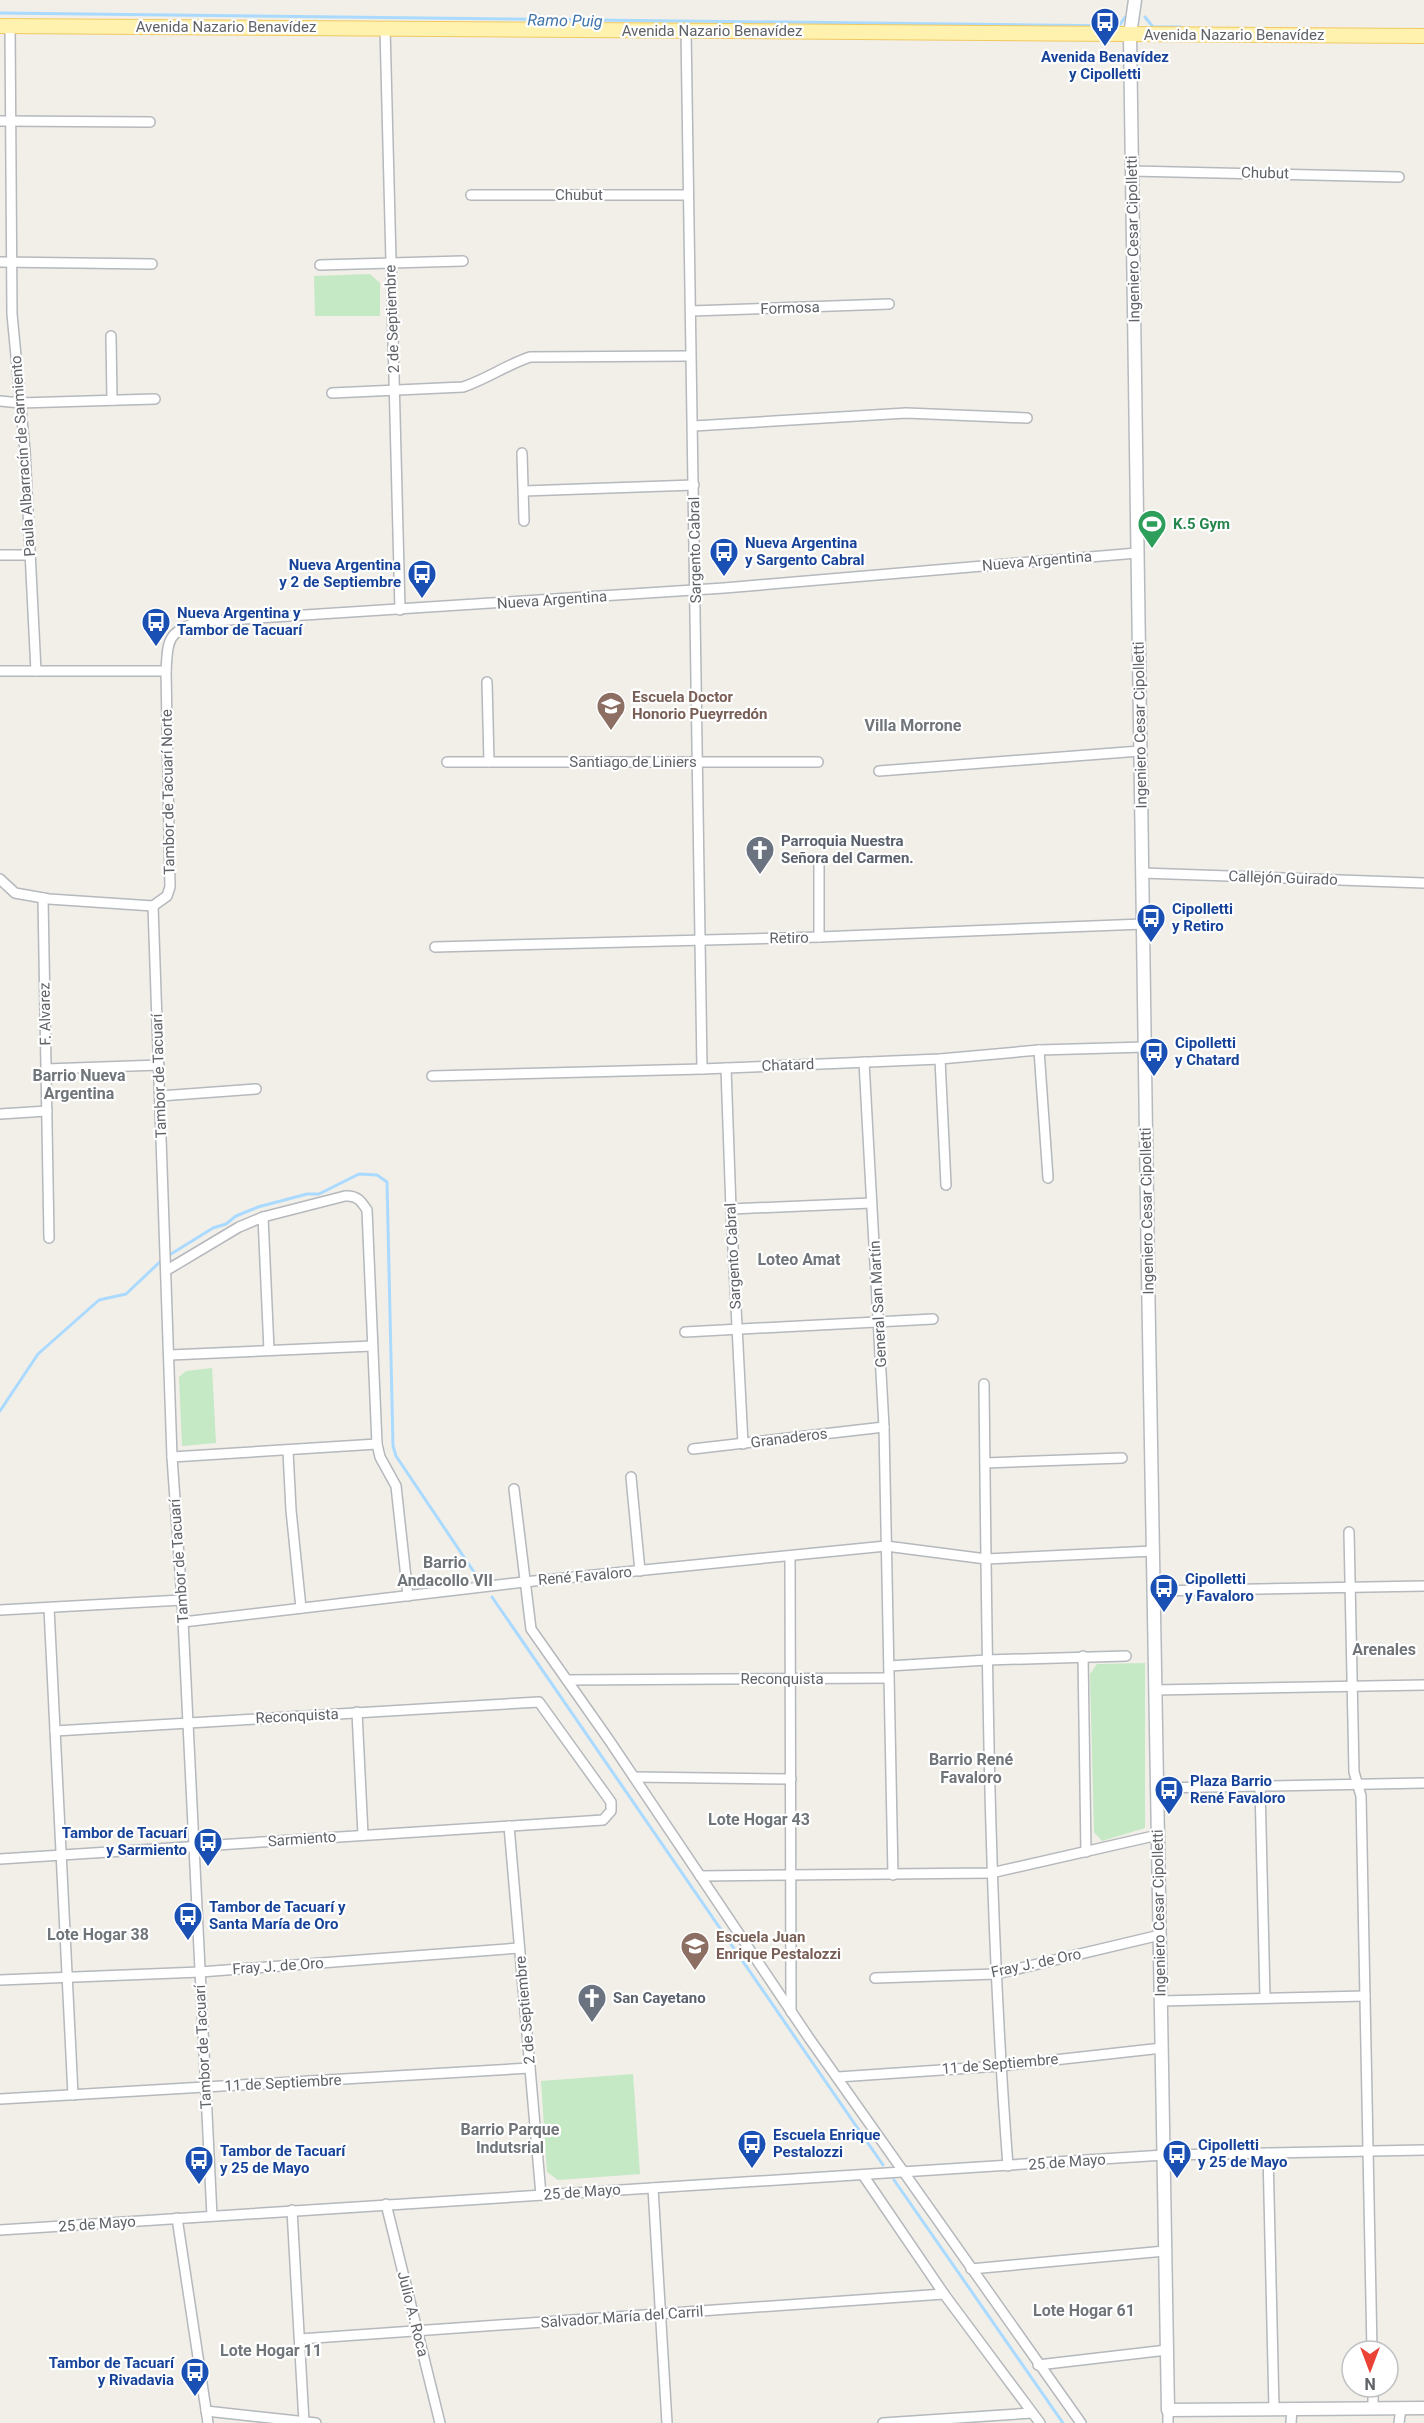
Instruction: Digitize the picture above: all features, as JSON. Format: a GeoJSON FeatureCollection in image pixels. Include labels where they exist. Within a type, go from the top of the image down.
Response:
{"type":"FeatureCollection","features":[{"type":"Feature","properties":{"kind":"main road","name":"Avenida Nazario Benavídez"},"geometry":{"type":"LineString","coordinates":[[5,26],[1424,36]]}},
{"type":"Feature","properties":{"kind":"street","name":"Ingeniero Cesar Cipolletti"},"geometry":{"type":"LineString","coordinates":[[1135,0],[1130,35],[1137,553],[1168,2416]]}},
{"type":"Feature","properties":{"kind":"street","name":"Paula Albarracín de Sarmiento"},"geometry":{"type":"LineString","coordinates":[[5,26],[5,121],[12,314],[21,403],[36,671]]}},
{"type":"Feature","properties":{"kind":"street","name":"2 de Septiembre"},"geometry":{"type":"LineString","coordinates":[[385,28],[400,610]]}},
{"type":"Feature","properties":{"kind":"street","name":"Sargento Cabral"},"geometry":{"type":"LineString","coordinates":[[686,30],[690,356],[694,426],[702,1069]]}},
{"type":"Feature","properties":{"kind":"street"},"geometry":{"type":"LineString","coordinates":[[5,121],[150,122]]}},
{"type":"Feature","properties":{"kind":"street","name":"Chubut"},"geometry":{"type":"LineString","coordinates":[[1132,171],[1399,177]]}},
{"type":"Feature","properties":{"kind":"street","name":"Chubut"},"geometry":{"type":"LineString","coordinates":[[471,195],[687,195]]}},
{"type":"Feature","properties":{"kind":"street"},"geometry":{"type":"LineString","coordinates":[[320,265],[463,261]]}},
{"type":"Feature","properties":{"kind":"street"},"geometry":{"type":"LineString","coordinates":[[0,262],[152,264]]}},
{"type":"Feature","properties":{"kind":"street","name":"Formosa"},"geometry":{"type":"LineString","coordinates":[[691,311],[889,304]]}},
{"type":"Feature","properties":{"kind":"street"},"geometry":{"type":"LineString","coordinates":[[111,336],[112,400]]}},
{"type":"Feature","properties":{"kind":"street"},"geometry":{"type":"LineString","coordinates":[[332,393],[463,387],[530,357],[690,356]]}},
{"type":"Feature","properties":{"kind":"street"},"geometry":{"type":"LineString","coordinates":[[0,401],[21,403],[155,399]]}},
{"type":"Feature","properties":{"kind":"street"},"geometry":{"type":"LineString","coordinates":[[694,426],[906,413],[1027,417]]}},
{"type":"Feature","properties":{"kind":"street"},"geometry":{"type":"LineString","coordinates":[[522,453],[524,521]]}},
{"type":"Feature","properties":{"kind":"street"},"geometry":{"type":"LineString","coordinates":[[524,491],[694,485]]}},
{"type":"Feature","properties":{"kind":"street","name":"Nueva Argentina"},"geometry":{"type":"LineString","coordinates":[[166,671],[171,638],[179,629],[197,622],[695,590],[1137,553]]}},
{"type":"Feature","properties":{"kind":"street"},"geometry":{"type":"LineString","coordinates":[[0,555],[30,555]]}},
{"type":"Feature","properties":{"kind":"street"},"geometry":{"type":"LineString","coordinates":[[0,671],[166,671]]}},
{"type":"Feature","properties":{"kind":"street","name":"Tambor de Tacuarí Norte"},"geometry":{"type":"LineString","coordinates":[[153,906],[167,896],[170,887],[166,671]]}},
{"type":"Feature","properties":{"kind":"street"},"geometry":{"type":"LineString","coordinates":[[487,682],[489,762]]}},
{"type":"Feature","properties":{"kind":"street"},"geometry":{"type":"LineString","coordinates":[[879,771],[1140,751]]}},
{"type":"Feature","properties":{"kind":"street","name":"Santiago de Liniers"},"geometry":{"type":"LineString","coordinates":[[447,762],[818,762]]}},
{"type":"Feature","properties":{"kind":"street"},"geometry":{"type":"LineString","coordinates":[[819,864],[819,937]]}},
{"type":"Feature","properties":{"kind":"street","name":"Callejón Guirado"},"geometry":{"type":"LineString","coordinates":[[1142,873],[1424,883]]}},
{"type":"Feature","properties":{"kind":"street"},"geometry":{"type":"LineString","coordinates":[[0,879],[15,892],[43,898],[153,906]]}},
{"type":"Feature","properties":{"kind":"street","name":"F. Alvarez"},"geometry":{"type":"LineString","coordinates":[[43,898],[50,1238]]}},
{"type":"Feature","properties":{"kind":"street","name":"Tambor de Tacuarí"},"geometry":{"type":"LineString","coordinates":[[153,906],[172,1457],[182,1600],[212,2216]]}},
{"type":"Feature","properties":{"kind":"street","name":"Retiro"},"geometry":{"type":"LineString","coordinates":[[435,947],[819,937],[1143,924]]}},
{"type":"Feature","properties":{"kind":"street","name":"Chatard"},"geometry":{"type":"LineString","coordinates":[[432,1076],[702,1069],[940,1059],[1039,1050],[1144,1047]]}},
{"type":"Feature","properties":{"kind":"street"},"geometry":{"type":"LineString","coordinates":[[1039,1050],[1048,1178]]}},
{"type":"Feature","properties":{"kind":"street"},"geometry":{"type":"LineString","coordinates":[[940,1059],[946,1185]]}},
{"type":"Feature","properties":{"kind":"street","name":"General San Martín"},"geometry":{"type":"LineString","coordinates":[[864,1062],[884,1427],[893,1875]]}},
{"type":"Feature","properties":{"kind":"street"},"geometry":{"type":"LineString","coordinates":[[46,1069],[159,1065]]}},
{"type":"Feature","properties":{"kind":"street","name":"Sargento Cabral"},"geometry":{"type":"LineString","coordinates":[[726,1068],[743,1444]]}},
{"type":"Feature","properties":{"kind":"street"},"geometry":{"type":"LineString","coordinates":[[160,1096],[256,1089]]}},
{"type":"Feature","properties":{"kind":"street"},"geometry":{"type":"LineString","coordinates":[[0,1114],[47,1111]]}},
{"type":"Feature","properties":{"kind":"street"},"geometry":{"type":"LineString","coordinates":[[167,1267],[239,1227],[263,1217],[345,1196],[352,1196],[360,1200],[367,1210],[377,1444],[380,1456],[397,1492],[408,1596]]}},
{"type":"Feature","properties":{"kind":"street"},"geometry":{"type":"LineString","coordinates":[[731,1209],[871,1203]]}},
{"type":"Feature","properties":{"kind":"street"},"geometry":{"type":"LineString","coordinates":[[263,1217],[269,1350]]}},
{"type":"Feature","properties":{"kind":"street"},"geometry":{"type":"LineString","coordinates":[[685,1332],[933,1319]]}},
{"type":"Feature","properties":{"kind":"street"},"geometry":{"type":"LineString","coordinates":[[170,1355],[372,1346]]}},
{"type":"Feature","properties":{"kind":"street"},"geometry":{"type":"LineString","coordinates":[[984,1384],[991,1873],[1000,2066],[1008,2166]]}},
{"type":"Feature","properties":{"kind":"street","name":"Granaderos"},"geometry":{"type":"LineString","coordinates":[[693,1449],[884,1427]]}},
{"type":"Feature","properties":{"kind":"street"},"geometry":{"type":"LineString","coordinates":[[172,1457],[377,1444]]}},
{"type":"Feature","properties":{"kind":"street"},"geometry":{"type":"LineString","coordinates":[[288,1451],[291,1510],[301,1608]]}},
{"type":"Feature","properties":{"kind":"street"},"geometry":{"type":"LineString","coordinates":[[985,1463],[1122,1458]]}},
{"type":"Feature","properties":{"kind":"street"},"geometry":{"type":"LineString","coordinates":[[631,1477],[640,1571]]}},
{"type":"Feature","properties":{"kind":"street"},"geometry":{"type":"LineString","coordinates":[[514,1488],[531,1629],[792,2012],[1038,2365],[1081,2423]]}},
{"type":"Feature","properties":{"kind":"street"},"geometry":{"type":"LineString","coordinates":[[1349,1532],[1354,1772],[1361,1796],[1372,2339]]}},
{"type":"Feature","properties":{"kind":"street","name":"René Favaloro"},"geometry":{"type":"LineString","coordinates":[[183,1622],[525,1582],[886,1546],[986,1559],[1153,1551]]}},
{"type":"Feature","properties":{"kind":"street"},"geometry":{"type":"LineString","coordinates":[[790,1556],[792,2012]]}},
{"type":"Feature","properties":{"kind":"street"},"geometry":{"type":"LineString","coordinates":[[1153,1592],[1424,1586]]}},
{"type":"Feature","properties":{"kind":"street"},"geometry":{"type":"LineString","coordinates":[[0,1610],[182,1600]]}},
{"type":"Feature","properties":{"kind":"street"},"geometry":{"type":"LineString","coordinates":[[49,1608],[73,2095]]}},
{"type":"Feature","properties":{"kind":"street"},"geometry":{"type":"LineString","coordinates":[[1083,1656],[1086,1852]]}},
{"type":"Feature","properties":{"kind":"street"},"geometry":{"type":"LineString","coordinates":[[889,1666],[987,1660],[1126,1656]]}},
{"type":"Feature","properties":{"kind":"street","name":"Reconquista"},"geometry":{"type":"LineString","coordinates":[[567,1680],[889,1678]]}},
{"type":"Feature","properties":{"kind":"street"},"geometry":{"type":"LineString","coordinates":[[1155,1690],[1424,1685]]}},
{"type":"Feature","properties":{"kind":"street","name":"Reconquista"},"geometry":{"type":"LineString","coordinates":[[55,1731],[539,1702],[611,1802],[611,1811],[603,1820]]}},
{"type":"Feature","properties":{"kind":"street"},"geometry":{"type":"LineString","coordinates":[[357,1713],[363,1835]]}},
{"type":"Feature","properties":{"kind":"street"},"geometry":{"type":"LineString","coordinates":[[634,1777],[791,1779]]}},
{"type":"Feature","properties":{"kind":"street"},"geometry":{"type":"LineString","coordinates":[[1157,1788],[1424,1783]]}},
{"type":"Feature","properties":{"kind":"street"},"geometry":{"type":"LineString","coordinates":[[1260,1786],[1265,1998]]}},
{"type":"Feature","properties":{"kind":"street","name":"Sarmiento"},"geometry":{"type":"LineString","coordinates":[[0,1858],[603,1820]]}},
{"type":"Feature","properties":{"kind":"street","name":"2 de Septiembre"},"geometry":{"type":"LineString","coordinates":[[509,1826],[541,2194]]}},
{"type":"Feature","properties":{"kind":"street"},"geometry":{"type":"LineString","coordinates":[[700,1876],[991,1873],[1158,1835]]}},
{"type":"Feature","properties":{"kind":"street","name":"Fray J. de Oro"},"geometry":{"type":"LineString","coordinates":[[875,1978],[996,1974],[1160,1935]]}},
{"type":"Feature","properties":{"kind":"street","name":"Fray J. de Oro"},"geometry":{"type":"LineString","coordinates":[[0,1980],[200,1972],[519,1948]]}},
{"type":"Feature","properties":{"kind":"street"},"geometry":{"type":"LineString","coordinates":[[1161,2001],[1365,1996]]}},
{"type":"Feature","properties":{"kind":"street","name":"11 de Septiembre"},"geometry":{"type":"LineString","coordinates":[[838,2077],[1000,2066],[1162,2048]]}},
{"type":"Feature","properties":{"kind":"street","name":"11 de Septiembre"},"geometry":{"type":"LineString","coordinates":[[0,2099],[530,2068]]}},
{"type":"Feature","properties":{"kind":"street","name":"25 de Mayo"},"geometry":{"type":"LineString","coordinates":[[0,2230],[1164,2155],[1424,2150]]}},
{"type":"Feature","properties":{"kind":"street"},"geometry":{"type":"LineString","coordinates":[[1268,2153],[1274,2409]]}},
{"type":"Feature","properties":{"kind":"street"},"geometry":{"type":"LineString","coordinates":[[863,2175],[944,2294],[1040,2423]]}},
{"type":"Feature","properties":{"kind":"street"},"geometry":{"type":"LineString","coordinates":[[652,2188],[667,2423]]}},
{"type":"Feature","properties":{"kind":"street","name":"Julio A. Roca"},"geometry":{"type":"LineString","coordinates":[[386,2204],[440,2423]]}},
{"type":"Feature","properties":{"kind":"street"},"geometry":{"type":"LineString","coordinates":[[291,2210],[304,2422]]}},
{"type":"Feature","properties":{"kind":"street"},"geometry":{"type":"LineString","coordinates":[[177,2218],[208,2423]]}},
{"type":"Feature","properties":{"kind":"street"},"geometry":{"type":"LineString","coordinates":[[971,2269],[1165,2251]]}},
{"type":"Feature","properties":{"kind":"street","name":"Salvador María del Carril"},"geometry":{"type":"LineString","coordinates":[[300,2339],[944,2294]]}},
{"type":"Feature","properties":{"kind":"street"},"geometry":{"type":"LineString","coordinates":[[1038,2365],[1167,2350]]}},
{"type":"Feature","properties":{"kind":"street"},"geometry":{"type":"LineString","coordinates":[[1373,2399],[1373,2408]]}},
{"type":"Feature","properties":{"kind":"street"},"geometry":{"type":"LineString","coordinates":[[1400,2423],[1401,2408]]}},
{"type":"Feature","properties":{"kind":"street"},"geometry":{"type":"LineString","coordinates":[[1168,2416],[1274,2409],[1424,2408]]}},
{"type":"Feature","properties":{"kind":"street"},"geometry":{"type":"LineString","coordinates":[[1291,2423],[1293,2409]]}},
{"type":"Feature","properties":{"kind":"street"},"geometry":{"type":"LineString","coordinates":[[206,2411],[316,2423]]}},
{"type":"Feature","properties":{"kind":"street"},"geometry":{"type":"LineString","coordinates":[[883,2423],[1032,2413]]}},
{"type":"Feature","properties":{"kind":"green space"},"geometry":{"type":"Polygon","coordinates":[[[370,274],[380,283],[380,316],[315,316],[314,276],[370,274]]]}},
{"type":"Feature","properties":{"kind":"green space"},"geometry":{"type":"Polygon","coordinates":[[[212,1368],[216,1443],[182,1446],[179,1377],[186,1371],[212,1368]]]}},
{"type":"Feature","properties":{"kind":"green space"},"geometry":{"type":"Polygon","coordinates":[[[1145,1663],[1145,1828],[1102,1841],[1094,1832],[1090,1674],[1097,1664],[1145,1663]]]}},
{"type":"Feature","properties":{"kind":"green space"},"geometry":{"type":"Polygon","coordinates":[[[633,2074],[640,2174],[558,2180],[547,2172],[541,2081],[633,2074]]]}},
{"type":"Feature","properties":{"kind":"waterway","name":"Ramo Puig"},"geometry":{"type":"LineString","coordinates":[[0,13],[1119,26],[1125,17]]}},
{"type":"Feature","properties":{"kind":"waterway","name":"Ramo Puig"},"geometry":{"type":"LineString","coordinates":[[1145,17],[1153,27],[1181,27]]}},
{"type":"Feature","properties":{"kind":"waterway"},"geometry":{"type":"LineString","coordinates":[[0,1411],[38,1354],[99,1300],[126,1294],[163,1259],[213,1228],[226,1224],[236,1216],[258,1207],[307,1194],[319,1194],[359,1174],[377,1175],[387,1182],[393,1446],[396,1456],[478,1578]]}},
{"type":"Feature","properties":{"kind":"waterway"},"geometry":{"type":"LineString","coordinates":[[492,1597],[883,2165]]}},
{"type":"Feature","properties":{"kind":"waterway"},"geometry":{"type":"LineString","coordinates":[[894,2180],[1063,2423]]}},
{"type":"Feature","properties":{"kind":"place","name":"Avenida Benavídez y Cipolletti"},"geometry":{"type":"Point","coordinates":[1105,48]}},
{"type":"Feature","properties":{"kind":"place","name":"K.5 Gym"},"geometry":{"type":"Point","coordinates":[1152,550]}},
{"type":"Feature","properties":{"kind":"place","name":"Nueva Argentina y Sargento Cabral"},"geometry":{"type":"Point","coordinates":[724,578]}},
{"type":"Feature","properties":{"kind":"place","name":"Nueva Argentina y 2 de Septiembre"},"geometry":{"type":"Point","coordinates":[422,600]}},
{"type":"Feature","properties":{"kind":"place","name":"Nueva Argentina y Tambor de Tacuarí"},"geometry":{"type":"Point","coordinates":[156,648]}},
{"type":"Feature","properties":{"kind":"place","name":"Escuela Doctor Honorio Pueyrredón"},"geometry":{"type":"Point","coordinates":[611,732]}},
{"type":"Feature","properties":{"kind":"place","name":"Parroquia Nuestra Señora del Carmen."},"geometry":{"type":"Point","coordinates":[760,876]}},
{"type":"Feature","properties":{"kind":"place","name":"Cipolletti y Retiro"},"geometry":{"type":"Point","coordinates":[1151,944]}},
{"type":"Feature","properties":{"kind":"place","name":"Cipolletti y Chatard"},"geometry":{"type":"Point","coordinates":[1154,1078]}},
{"type":"Feature","properties":{"kind":"place","name":"Cipolletti y Favaloro"},"geometry":{"type":"Point","coordinates":[1164,1614]}},
{"type":"Feature","properties":{"kind":"place","name":"Plaza Barrio René Favaloro"},"geometry":{"type":"Point","coordinates":[1169,1816]}},
{"type":"Feature","properties":{"kind":"place","name":"Tambor de Tacuarí y Sarmiento"},"geometry":{"type":"Point","coordinates":[208,1868]}},
{"type":"Feature","properties":{"kind":"place","name":"Tambor de Tacuarí y Santa María de Oro"},"geometry":{"type":"Point","coordinates":[188,1942]}},
{"type":"Feature","properties":{"kind":"place","name":"Escuela Juan Enrique Pestalozzi"},"geometry":{"type":"Point","coordinates":[695,1972]}},
{"type":"Feature","properties":{"kind":"place","name":"San Cayetano"},"geometry":{"type":"Point","coordinates":[592,2024]}},
{"type":"Feature","properties":{"kind":"place","name":"Escuela Enrique Pestalozzi"},"geometry":{"type":"Point","coordinates":[752,2170]}},
{"type":"Feature","properties":{"kind":"place","name":"Cipolletti y 25 de Mayo"},"geometry":{"type":"Point","coordinates":[1177,2180]}},
{"type":"Feature","properties":{"kind":"place","name":"Tambor de Tacuarí y 25 de Mayo"},"geometry":{"type":"Point","coordinates":[199,2186]}},
{"type":"Feature","properties":{"kind":"place","name":"Tambor de Tacuarí y Rivadavia"},"geometry":{"type":"Point","coordinates":[195,2398]}},
{"type":"Feature","properties":{"kind":"district","name":"Villa Morrone"},"geometry":{"type":"Point","coordinates":[913,725]}},
{"type":"Feature","properties":{"kind":"district","name":"Barrio Nueva Argentina"},"geometry":{"type":"Point","coordinates":[79,1084]}},
{"type":"Feature","properties":{"kind":"district","name":"Loteo Amat"},"geometry":{"type":"Point","coordinates":[799,1259]}},
{"type":"Feature","properties":{"kind":"district","name":"Barrio Andacollo VII"},"geometry":{"type":"Point","coordinates":[445,1571]}},
{"type":"Feature","properties":{"kind":"district","name":"Arenales"},"geometry":{"type":"Point","coordinates":[1384,1649]}},
{"type":"Feature","properties":{"kind":"district","name":"Barrio René Favaloro"},"geometry":{"type":"Point","coordinates":[971,1768]}},
{"type":"Feature","properties":{"kind":"district","name":"Lote Hogar 43"},"geometry":{"type":"Point","coordinates":[759,1819]}},
{"type":"Feature","properties":{"kind":"district","name":"Lote Hogar 38"},"geometry":{"type":"Point","coordinates":[98,1934]}},
{"type":"Feature","properties":{"kind":"district","name":"Barrio Parque Indutsrial"},"geometry":{"type":"Point","coordinates":[510,2138]}},
{"type":"Feature","properties":{"kind":"district","name":"Lote Hogar 61"},"geometry":{"type":"Point","coordinates":[1084,2310]}},
{"type":"Feature","properties":{"kind":"district","name":"Lote Hogar 11"},"geometry":{"type":"Point","coordinates":[271,2350]}}]}
